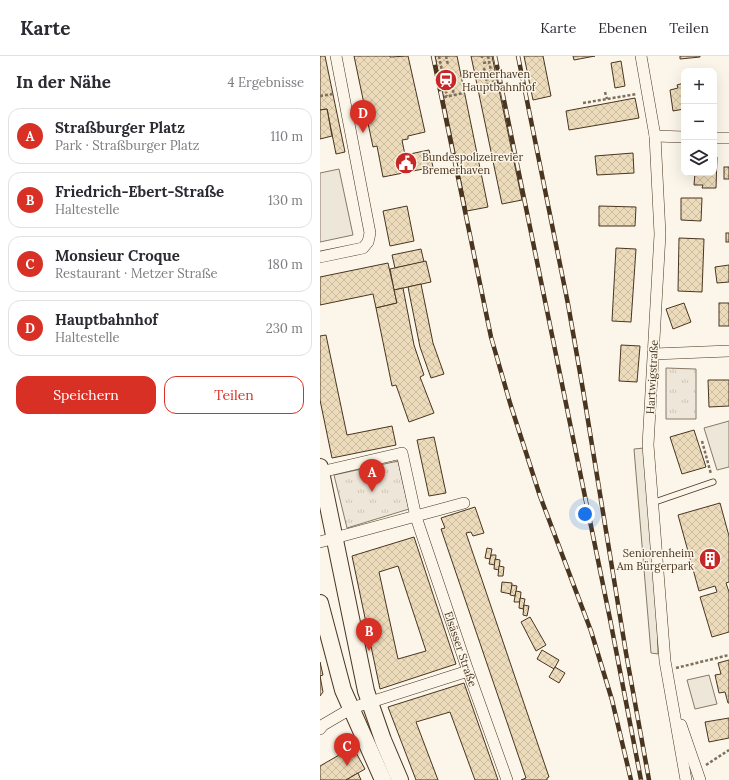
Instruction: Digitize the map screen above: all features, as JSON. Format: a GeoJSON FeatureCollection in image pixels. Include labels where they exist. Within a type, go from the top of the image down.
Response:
{"type":"FeatureCollection","features":[{"type":"Feature","properties":{"kind":"main road"},"geometry":{"type":"LineString","coordinates":[[321,469],[327,541],[366,691],[383,740],[400,780]]}},
{"type":"Feature","properties":{"kind":"main road"},"geometry":{"type":"LineString","coordinates":[[320,603],[343,690],[383,780]]}},
{"type":"Feature","properties":{"kind":"street"},"geometry":{"type":"LineString","coordinates":[[320,257],[363,248],[368,242],[370,233],[336,56]]}},
{"type":"Feature","properties":{"kind":"street","name":"Hartwigstraße"},"geometry":{"type":"LineString","coordinates":[[641,56],[655,136],[660,234],[648,445],[666,670],[686,780]]}},
{"type":"Feature","properties":{"kind":"street"},"geometry":{"type":"LineString","coordinates":[[655,136],[681,137]]}},
{"type":"Feature","properties":{"kind":"street"},"geometry":{"type":"LineString","coordinates":[[717,138],[729,138]]}},
{"type":"Feature","properties":{"kind":"street"},"geometry":{"type":"LineString","coordinates":[[654,354],[729,351]]}},
{"type":"Feature","properties":{"kind":"street","name":"Elsässer Straße"},"geometry":{"type":"LineString","coordinates":[[321,469],[402,453],[416,517],[468,671],[507,780]]}},
{"type":"Feature","properties":{"kind":"street"},"geometry":{"type":"LineString","coordinates":[[327,541],[464,503]]}},
{"type":"Feature","properties":{"kind":"street"},"geometry":{"type":"LineString","coordinates":[[320,729],[323,725],[352,708],[468,671]]}},
{"type":"Feature","properties":{"kind":"street","name":"Hartwigstraße"},"geometry":{"type":"LineString","coordinates":[[671,698],[699,775]]}},
{"type":"Feature","properties":{"kind":"lane"},"geometry":{"type":"LineString","coordinates":[[652,503],[713,482]]}},
{"type":"Feature","properties":{"kind":"path"},"geometry":{"type":"LineString","coordinates":[[439,56],[445,97],[464,93]]}},
{"type":"Feature","properties":{"kind":"path"},"geometry":{"type":"LineString","coordinates":[[446,56],[448,65]]}},
{"type":"Feature","properties":{"kind":"path"},"geometry":{"type":"LineString","coordinates":[[488,56],[494,86]]}},
{"type":"Feature","properties":{"kind":"path"},"geometry":{"type":"LineString","coordinates":[[483,63],[489,62]]}},
{"type":"Feature","properties":{"kind":"path"},"geometry":{"type":"LineString","coordinates":[[484,68],[488,88]]}},
{"type":"Feature","properties":{"kind":"path"},"geometry":{"type":"LineString","coordinates":[[442,72],[449,70]]}},
{"type":"Feature","properties":{"kind":"path"},"geometry":{"type":"LineString","coordinates":[[450,75],[454,95]]}},
{"type":"Feature","properties":{"kind":"path"},"geometry":{"type":"LineString","coordinates":[[478,90],[498,85]]}},
{"type":"Feature","properties":{"kind":"path"},"geometry":{"type":"LineString","coordinates":[[605,92],[607,99]]}},
{"type":"Feature","properties":{"kind":"path"},"geometry":{"type":"LineString","coordinates":[[583,103],[647,92]]}},
{"type":"Feature","properties":{"kind":"path"},"geometry":{"type":"LineString","coordinates":[[702,441],[713,482]]}},
{"type":"Feature","properties":{"kind":"path"},"geometry":{"type":"LineString","coordinates":[[666,670],[729,655]]}},
{"type":"Feature","properties":{"kind":"path"},"geometry":{"type":"LineString","coordinates":[[699,775],[729,750]]}},
{"type":"Feature","properties":{"kind":"green space"},"geometry":{"type":"Polygon","coordinates":[[[666,368],[696,369],[696,419],[666,419],[666,368]]]}},
{"type":"Feature","properties":{"kind":"green space"},"geometry":{"type":"Polygon","coordinates":[[[398,461],[409,509],[347,528],[334,475],[398,461]]]}},
{"type":"Feature","properties":{"kind":"shaded area"},"geometry":{"type":"Polygon","coordinates":[[[339,169],[353,235],[320,242],[320,173],[339,169]]]}},
{"type":"Feature","properties":{"kind":"shaded area"},"geometry":{"type":"Polygon","coordinates":[[[729,421],[729,467],[717,470],[704,428],[729,421]]]}},
{"type":"Feature","properties":{"kind":"shaded area"},"geometry":{"type":"Polygon","coordinates":[[[644,448],[657,616],[658,654],[651,653],[634,449],[644,448]]]}},
{"type":"Feature","properties":{"kind":"shaded area"},"geometry":{"type":"Polygon","coordinates":[[[709,675],[717,704],[695,709],[687,680],[709,675]]]}},
{"type":"Feature","properties":{"kind":"building"},"geometry":{"type":"Polygon","coordinates":[[[320,56],[325,56],[345,152],[336,154],[327,109],[320,110],[320,56]]]}},
{"type":"Feature","properties":{"kind":"building"},"geometry":{"type":"Polygon","coordinates":[[[354,56],[408,56],[425,132],[408,136],[408,139],[402,140],[405,155],[429,150],[433,167],[383,177],[377,146],[373,147],[354,56]]]}},
{"type":"Feature","properties":{"kind":"building"},"geometry":{"type":"Polygon","coordinates":[[[435,56],[457,56],[488,207],[467,211],[435,56]]]}},
{"type":"Feature","properties":{"kind":"building"},"geometry":{"type":"Polygon","coordinates":[[[471,56],[492,56],[522,200],[502,204],[471,56]]]}},
{"type":"Feature","properties":{"kind":"building"},"geometry":{"type":"Polygon","coordinates":[[[524,56],[543,56],[551,96],[533,100],[524,56]]]}},
{"type":"Feature","properties":{"kind":"building"},"geometry":{"type":"Polygon","coordinates":[[[573,56],[595,56],[574,60],[573,56]]]}},
{"type":"Feature","properties":{"kind":"building"},"geometry":{"type":"Polygon","coordinates":[[[680,56],[700,56],[700,57],[680,59],[680,56]]]}},
{"type":"Feature","properties":{"kind":"building"},"geometry":{"type":"Polygon","coordinates":[[[621,61],[625,86],[615,88],[611,63],[621,61]]]}},
{"type":"Feature","properties":{"kind":"building"},"geometry":{"type":"Polygon","coordinates":[[[681,84],[681,110],[673,111],[670,90],[678,88],[677,85],[681,84]]]}},
{"type":"Feature","properties":{"kind":"building"},"geometry":{"type":"Polygon","coordinates":[[[635,98],[639,118],[569,130],[566,111],[635,98]]]}},
{"type":"Feature","properties":{"kind":"building"},"geometry":{"type":"Polygon","coordinates":[[[327,109],[332,136],[320,139],[320,110],[327,109]]]}},
{"type":"Feature","properties":{"kind":"building"},"geometry":{"type":"Polygon","coordinates":[[[633,153],[634,173],[597,175],[595,156],[633,153]]]}},
{"type":"Feature","properties":{"kind":"building"},"geometry":{"type":"Polygon","coordinates":[[[724,167],[729,167],[729,179],[724,179],[724,167]]]}},
{"type":"Feature","properties":{"kind":"building"},"geometry":{"type":"Polygon","coordinates":[[[695,176],[716,176],[716,188],[702,188],[703,185],[694,185],[695,176]]]}},
{"type":"Feature","properties":{"kind":"building"},"geometry":{"type":"Polygon","coordinates":[[[681,198],[702,198],[701,221],[681,220],[681,198]]]}},
{"type":"Feature","properties":{"kind":"building"},"geometry":{"type":"Polygon","coordinates":[[[407,206],[414,241],[390,246],[383,211],[407,206]]]}},
{"type":"Feature","properties":{"kind":"building"},"geometry":{"type":"Polygon","coordinates":[[[599,206],[636,207],[635,226],[599,226],[599,206]]]}},
{"type":"Feature","properties":{"kind":"building"},"geometry":{"type":"Polygon","coordinates":[[[726,233],[729,233],[729,242],[726,242],[726,233]]]}},
{"type":"Feature","properties":{"kind":"building"},"geometry":{"type":"Polygon","coordinates":[[[679,238],[704,239],[702,292],[678,291],[679,238]]]}},
{"type":"Feature","properties":{"kind":"building"},"geometry":{"type":"Polygon","coordinates":[[[616,248],[636,249],[631,322],[612,321],[616,248]]]}},
{"type":"Feature","properties":{"kind":"building"},"geometry":{"type":"Polygon","coordinates":[[[421,249],[424,262],[395,268],[392,255],[421,249]]]}},
{"type":"Feature","properties":{"kind":"building"},"geometry":{"type":"Polygon","coordinates":[[[426,261],[431,282],[394,290],[390,269],[426,261]]]}},
{"type":"Feature","properties":{"kind":"building"},"geometry":{"type":"Polygon","coordinates":[[[388,263],[397,303],[376,308],[373,294],[320,305],[320,277],[388,263]]]}},
{"type":"Feature","properties":{"kind":"building"},"geometry":{"type":"Polygon","coordinates":[[[729,265],[729,282],[717,283],[715,267],[729,265]]]}},
{"type":"Feature","properties":{"kind":"building"},"geometry":{"type":"Polygon","coordinates":[[[421,284],[433,343],[444,374],[431,378],[420,347],[408,287],[421,284]]]}},
{"type":"Feature","properties":{"kind":"building"},"geometry":{"type":"Polygon","coordinates":[[[403,288],[414,345],[424,375],[420,377],[434,413],[409,422],[396,385],[392,386],[376,308],[397,303],[394,290],[403,288]]]}},
{"type":"Feature","properties":{"kind":"building"},"geometry":{"type":"Polygon","coordinates":[[[684,303],[691,322],[673,329],[666,309],[684,303]]]}},
{"type":"Feature","properties":{"kind":"building"},"geometry":{"type":"Polygon","coordinates":[[[719,303],[729,303],[729,326],[719,326],[719,303]]]}},
{"type":"Feature","properties":{"kind":"building"},"geometry":{"type":"Polygon","coordinates":[[[326,335],[347,435],[392,426],[396,445],[332,458],[320,400],[320,336],[326,335]]]}},
{"type":"Feature","properties":{"kind":"building"},"geometry":{"type":"Polygon","coordinates":[[[621,345],[640,346],[637,382],[619,381],[621,345]]]}},
{"type":"Feature","properties":{"kind":"building"},"geometry":{"type":"Polygon","coordinates":[[[708,380],[729,380],[729,406],[709,407],[708,380]]]}},
{"type":"Feature","properties":{"kind":"building"},"geometry":{"type":"Polygon","coordinates":[[[694,430],[706,467],[682,474],[670,437],[694,430]]]}},
{"type":"Feature","properties":{"kind":"building"},"geometry":{"type":"Polygon","coordinates":[[[434,437],[446,493],[429,496],[417,440],[434,437]]]}},
{"type":"Feature","properties":{"kind":"building","name":"Seniorenheim Am Bürgerpark"},"geometry":{"type":"Polygon","coordinates":[[[720,503],[729,536],[729,582],[726,583],[729,592],[729,632],[712,637],[700,597],[717,592],[715,586],[699,591],[678,515],[720,503]]]}},
{"type":"Feature","properties":{"kind":"building"},"geometry":{"type":"Polygon","coordinates":[[[475,507],[484,533],[473,536],[471,532],[466,533],[549,777],[547,780],[521,780],[526,778],[441,529],[445,528],[441,518],[475,507]]]}},
{"type":"Feature","properties":{"kind":"building"},"geometry":{"type":"Polygon","coordinates":[[[414,537],[456,664],[380,689],[352,556],[414,537]],[[398,566],[379,572],[398,659],[426,651],[398,566]]]}},
{"type":"Feature","properties":{"kind":"building"},"geometry":{"type":"Polygon","coordinates":[[[487,548],[492,549],[490,559],[485,558],[487,548]]]}},
{"type":"Feature","properties":{"kind":"building"},"geometry":{"type":"Polygon","coordinates":[[[491,555],[496,555],[495,565],[489,564],[491,555]]]}},
{"type":"Feature","properties":{"kind":"building"},"geometry":{"type":"Polygon","coordinates":[[[495,559],[500,560],[499,570],[494,569],[495,559]]]}},
{"type":"Feature","properties":{"kind":"building"},"geometry":{"type":"Polygon","coordinates":[[[499,566],[504,567],[503,576],[498,576],[499,566]]]}},
{"type":"Feature","properties":{"kind":"building"},"geometry":{"type":"Polygon","coordinates":[[[502,582],[512,583],[511,594],[501,592],[502,582]]]}},
{"type":"Feature","properties":{"kind":"building"},"geometry":{"type":"Polygon","coordinates":[[[512,585],[517,586],[515,596],[510,595],[512,585]]]}},
{"type":"Feature","properties":{"kind":"building"},"geometry":{"type":"Polygon","coordinates":[[[516,591],[521,592],[520,602],[514,602],[516,591]]]}},
{"type":"Feature","properties":{"kind":"building"},"geometry":{"type":"Polygon","coordinates":[[[520,598],[525,599],[523,609],[519,608],[520,598]]]}},
{"type":"Feature","properties":{"kind":"building"},"geometry":{"type":"Polygon","coordinates":[[[524,605],[529,606],[527,616],[523,615],[524,605]]]}},
{"type":"Feature","properties":{"kind":"building"},"geometry":{"type":"Polygon","coordinates":[[[530,617],[546,645],[536,651],[521,622],[530,617]]]}},
{"type":"Feature","properties":{"kind":"building"},"geometry":{"type":"Polygon","coordinates":[[[542,650],[559,660],[554,669],[537,659],[542,650]]]}},
{"type":"Feature","properties":{"kind":"building"},"geometry":{"type":"Polygon","coordinates":[[[729,660],[728,703],[725,692],[719,693],[715,675],[721,674],[718,663],[729,660]]]}},
{"type":"Feature","properties":{"kind":"building"},"geometry":{"type":"Polygon","coordinates":[[[320,662],[323,675],[320,676],[320,662]]]}},
{"type":"Feature","properties":{"kind":"building"},"geometry":{"type":"Polygon","coordinates":[[[555,667],[565,673],[559,683],[549,677],[555,667]]]}},
{"type":"Feature","properties":{"kind":"building"},"geometry":{"type":"Polygon","coordinates":[[[320,676],[323,692],[320,696],[320,676]]]}},
{"type":"Feature","properties":{"kind":"building"},"geometry":{"type":"Polygon","coordinates":[[[464,683],[498,780],[475,780],[450,712],[416,722],[438,780],[416,780],[388,707],[464,683]]]}},
{"type":"Feature","properties":{"kind":"building"},"geometry":{"type":"Polygon","coordinates":[[[729,718],[729,738],[709,742],[705,722],[729,718]]]}},
{"type":"Feature","properties":{"kind":"building"},"geometry":{"type":"Polygon","coordinates":[[[353,747],[365,769],[346,780],[320,780],[320,766],[353,747]]]}},
{"type":"Feature","properties":{"kind":"building"},"geometry":{"type":"Polygon","coordinates":[[[358,773],[361,780],[346,780],[358,773]]]}},
{"type":"Feature","properties":{"kind":"railway"},"geometry":{"type":"LineString","coordinates":[[433,56],[491,337],[510,403],[540,496],[591,631],[612,700],[631,780]]}},
{"type":"Feature","properties":{"kind":"railway"},"geometry":{"type":"LineString","coordinates":[[495,56],[610,619],[641,780]]}},
{"type":"Feature","properties":{"kind":"railway"},"geometry":{"type":"LineString","coordinates":[[518,56],[568,304],[626,653],[649,780]]}},
{"type":"Feature","properties":{"kind":"place","name":"Bremerhaven Hauptbahnhof"},"geometry":{"type":"Point","coordinates":[446,80]}},
{"type":"Feature","properties":{"kind":"place","name":"Hauptbahnhof"},"geometry":{"type":"Point","coordinates":[363,133]}},
{"type":"Feature","properties":{"kind":"place","name":"Bundespolizeirevier Bremerhaven"},"geometry":{"type":"Point","coordinates":[406,163]}},
{"type":"Feature","properties":{"kind":"place","name":"Straßburger Platz"},"geometry":{"type":"Point","coordinates":[372,492]}},
{"type":"Feature","properties":{"kind":"place","name":"Seniorenheim Am Bürgerpark"},"geometry":{"type":"Point","coordinates":[710,559]}},
{"type":"Feature","properties":{"kind":"place","name":"Friedrich-Ebert-Straße"},"geometry":{"type":"Point","coordinates":[369,651]}},
{"type":"Feature","properties":{"kind":"place","name":"Monsieur Croque"},"geometry":{"type":"Point","coordinates":[347,766]}}]}
